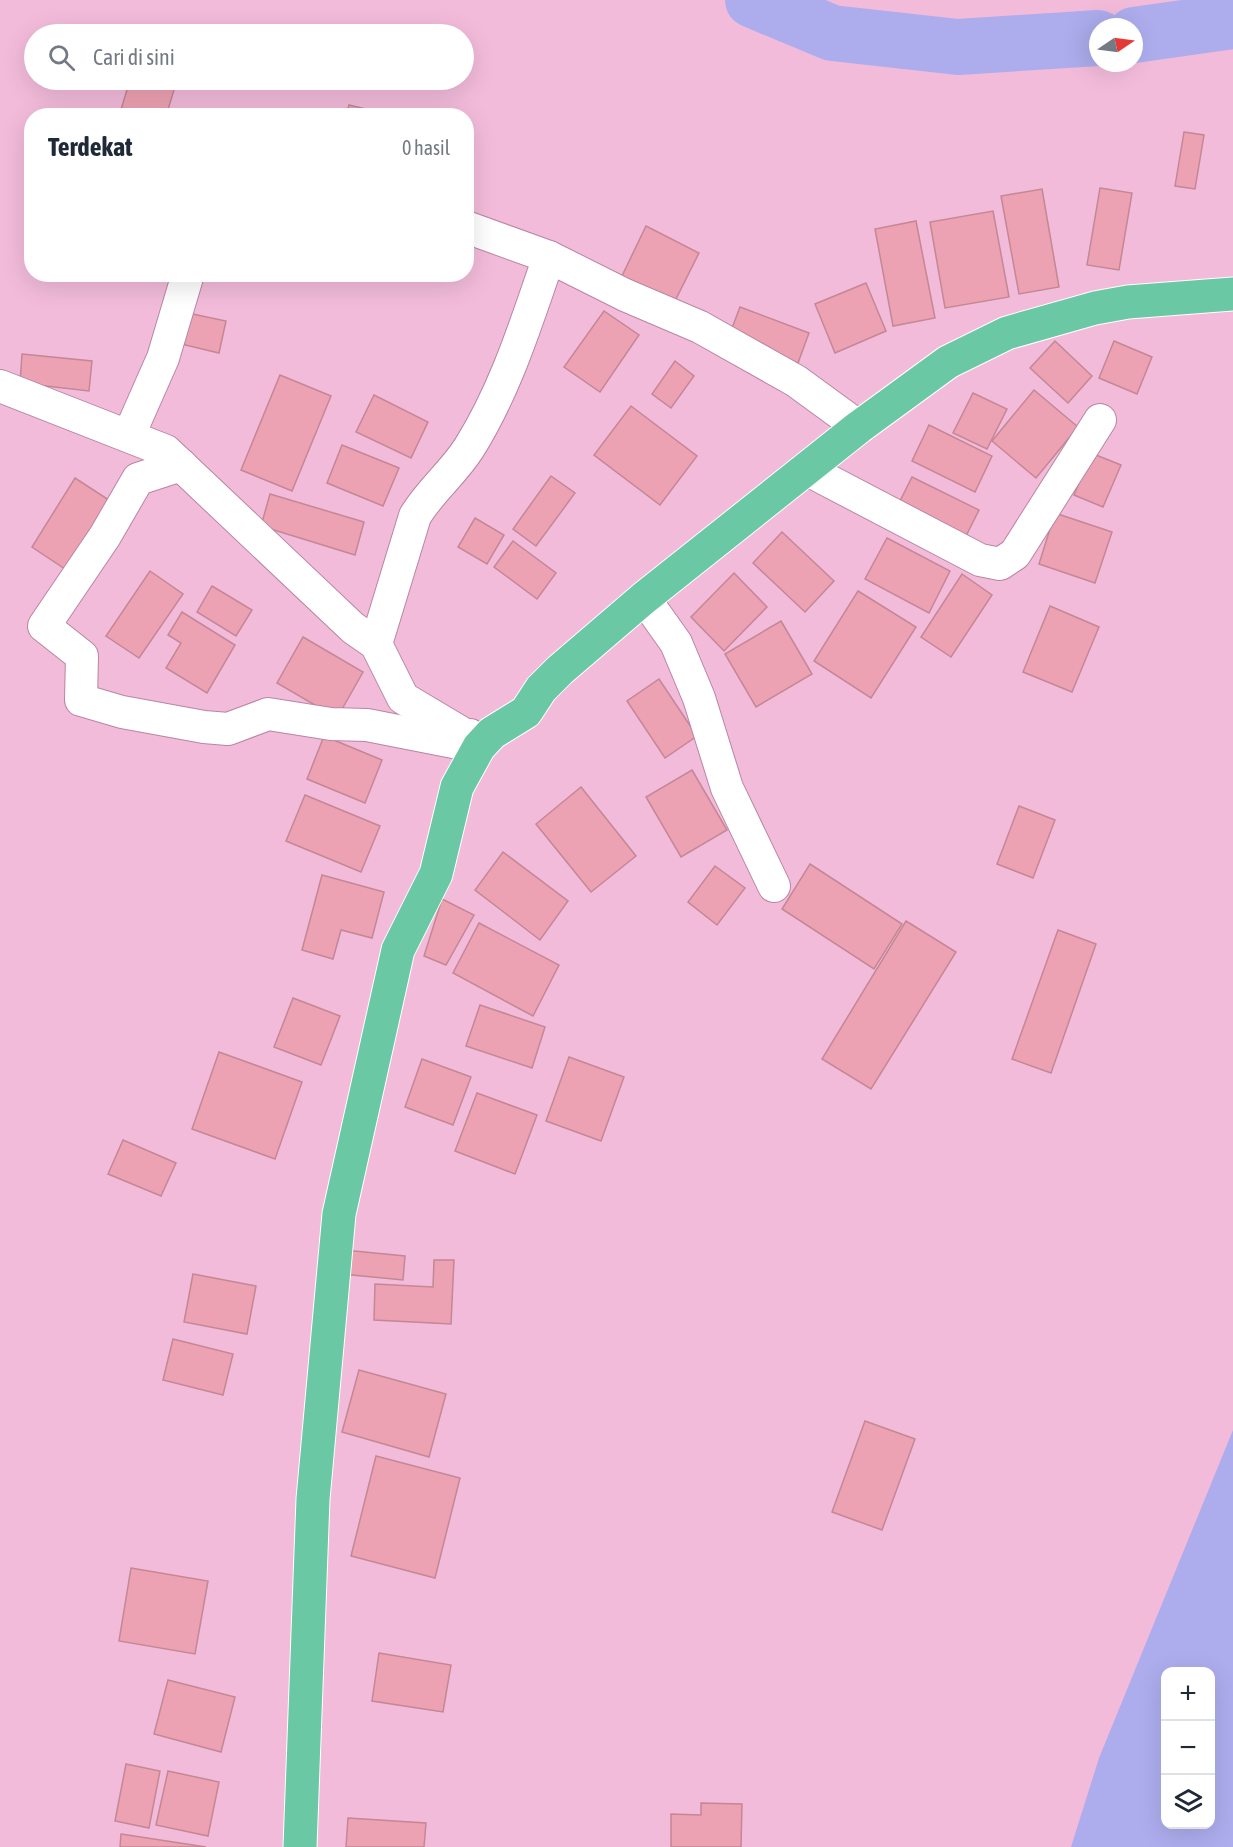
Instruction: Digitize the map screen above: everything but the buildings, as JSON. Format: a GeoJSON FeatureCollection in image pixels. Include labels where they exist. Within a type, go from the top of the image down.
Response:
{"type":"FeatureCollection","features":[{"type":"Feature","properties":{"kind":"highway"},"geometry":{"type":"LineString","coordinates":[[300,1847],[313,1499],[339,1214],[398,950],[436,874],[457,787],[486,740],[526,712],[541,689],[560,670],[644,598],[806,469],[948,362],[986,342],[1035,323],[1128,302],[1233,294]]}},
{"type":"Feature","properties":{"kind":"street"},"geometry":{"type":"LineString","coordinates":[[474,230],[549,257],[727,342],[796,381],[859,427]]}},
{"type":"Feature","properties":{"kind":"street"},"geometry":{"type":"LineString","coordinates":[[376,644],[415,516],[425,499],[468,448],[490,407],[513,361],[549,257]]}},
{"type":"Feature","properties":{"kind":"street"},"geometry":{"type":"LineString","coordinates":[[129,435],[163,358],[186,282]]}},
{"type":"Feature","properties":{"kind":"street"},"geometry":{"type":"LineString","coordinates":[[0,386],[166,451],[352,628],[376,644],[403,698],[465,735],[486,740]]}},
{"type":"Feature","properties":{"kind":"street"},"geometry":{"type":"LineString","coordinates":[[806,469],[980,560],[1000,564],[1015,554],[1100,420]]}},
{"type":"Feature","properties":{"kind":"street"},"geometry":{"type":"LineString","coordinates":[[182,465],[138,478],[105,536],[44,626],[82,656],[81,700],[122,712],[204,727],[228,729],[268,714],[331,724],[368,725],[486,740]]}},
{"type":"Feature","properties":{"kind":"street"},"geometry":{"type":"LineString","coordinates":[[644,598],[676,643],[699,698],[727,788],[774,886]]}},
{"type":"Feature","properties":{"kind":"water"},"geometry":{"type":"Polygon","coordinates":[[[1233,1430],[1233,1847],[1071,1847],[1099,1758],[1233,1430]]]}},
{"type":"Feature","properties":{"kind":"waterway"},"geometry":{"type":"LineString","coordinates":[[753,0],[832,33],[958,47],[1089,39]]}},
{"type":"Feature","properties":{"kind":"waterway"},"geometry":{"type":"LineString","coordinates":[[1143,34],[1233,21]]}}]}
